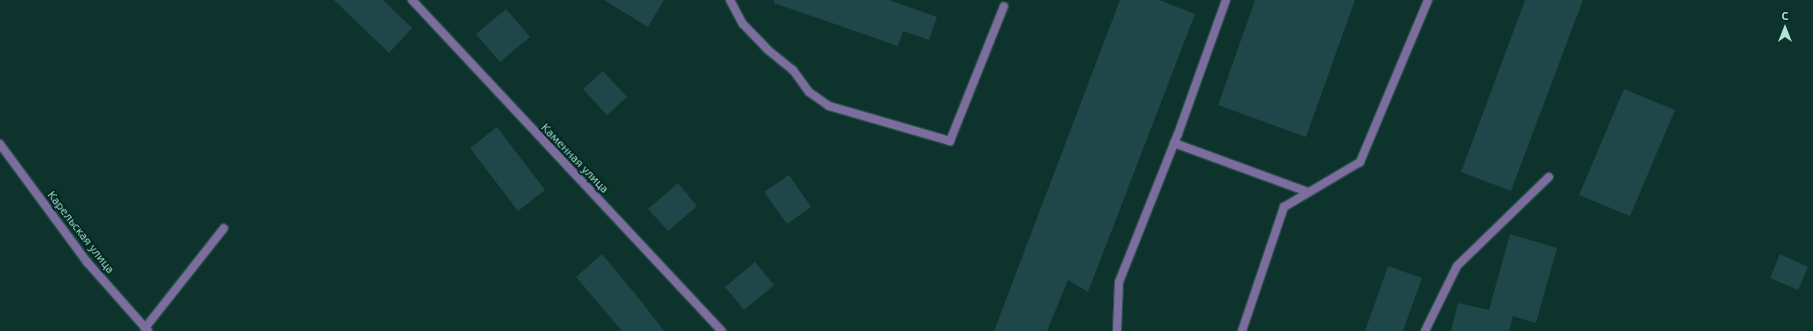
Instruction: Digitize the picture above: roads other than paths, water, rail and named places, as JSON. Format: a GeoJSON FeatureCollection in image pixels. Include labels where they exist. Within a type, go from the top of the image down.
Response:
{"type":"FeatureCollection","features":[{"type":"Feature","properties":{"kind":"street","name":"Каменная улица"},"geometry":{"type":"LineString","coordinates":[[412,0],[722,331]]}},
{"type":"Feature","properties":{"kind":"street"},"geometry":{"type":"LineString","coordinates":[[730,0],[743,24],[768,50],[793,70],[809,92],[829,106],[950,141],[1004,6]]}},
{"type":"Feature","properties":{"kind":"street"},"geometry":{"type":"LineString","coordinates":[[1117,331],[1119,282],[1174,143],[1226,0]]}},
{"type":"Feature","properties":{"kind":"street"},"geometry":{"type":"LineString","coordinates":[[1242,331],[1284,207],[1360,162],[1428,0]]}},
{"type":"Feature","properties":{"kind":"street"},"geometry":{"type":"LineString","coordinates":[[1174,143],[1308,192]]}},
{"type":"Feature","properties":{"kind":"street","name":"Карельская улица"},"geometry":{"type":"LineString","coordinates":[[0,144],[87,262],[146,330]]}},
{"type":"Feature","properties":{"kind":"street"},"geometry":{"type":"LineString","coordinates":[[1424,331],[1457,266],[1549,177]]}},
{"type":"Feature","properties":{"kind":"street"},"geometry":{"type":"LineString","coordinates":[[146,330],[224,228]]}}]}
